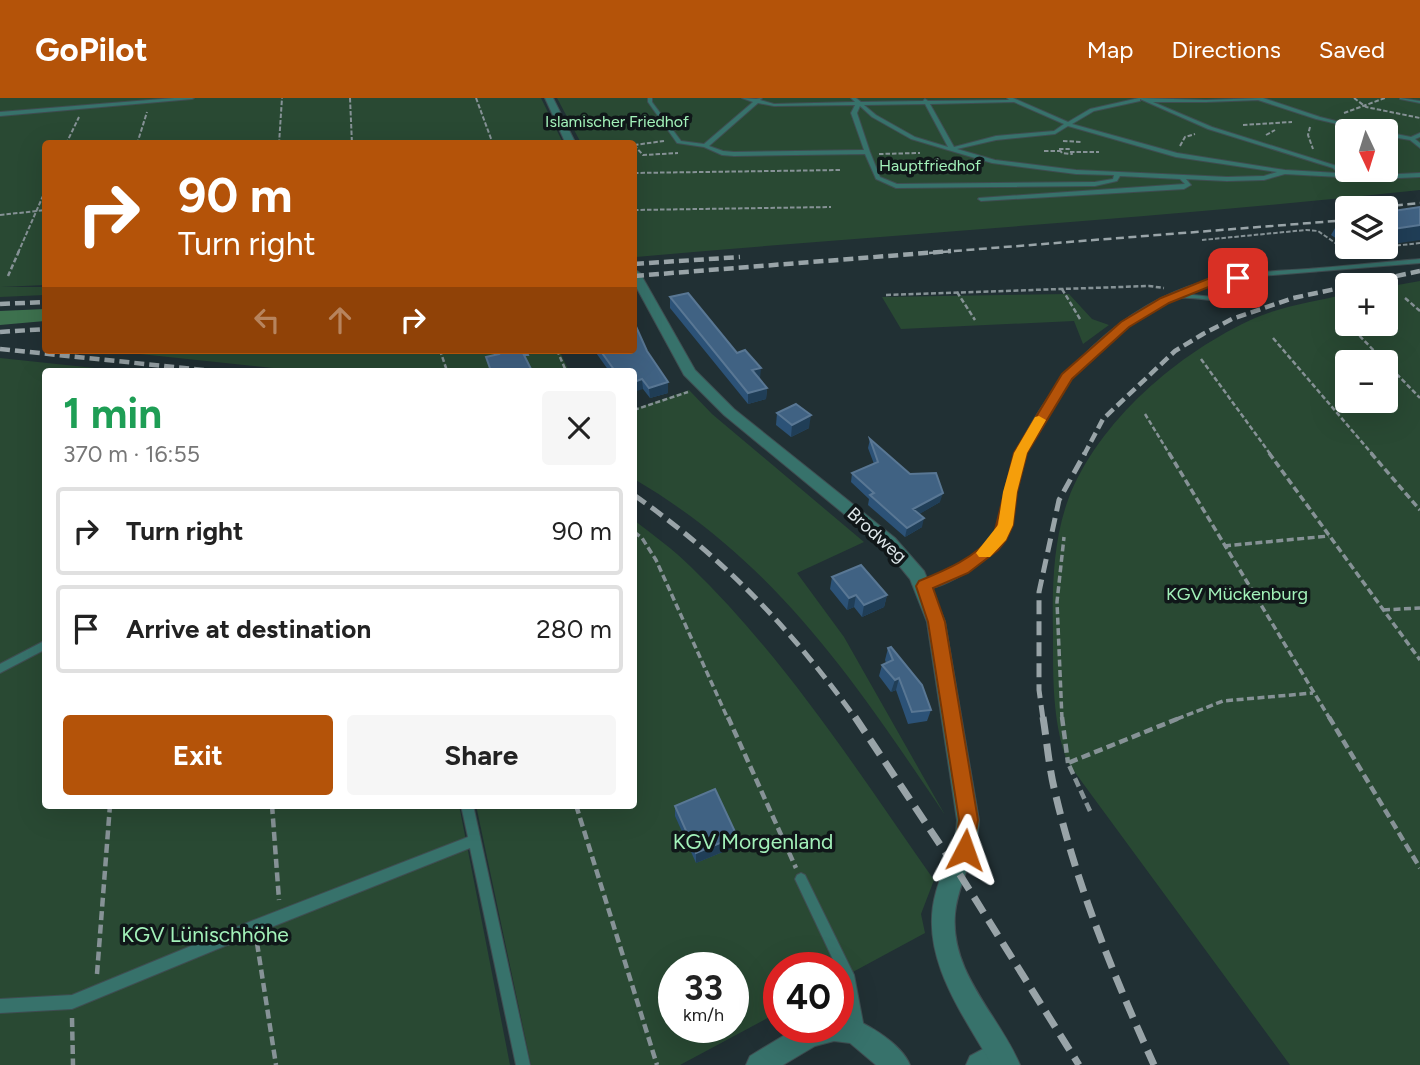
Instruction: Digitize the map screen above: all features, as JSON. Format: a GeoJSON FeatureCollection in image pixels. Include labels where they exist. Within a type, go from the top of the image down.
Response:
{"type":"FeatureCollection","features":[{"type":"Feature","properties":{"kind":"street"},"geometry":{"type":"LineString","coordinates":[[549,98],[569,140]]}},
{"type":"Feature","properties":{"kind":"street","name":"Brodweg"},"geometry":{"type":"LineString","coordinates":[[637,277],[689,372],[702,387],[889,542],[924,586],[936,622],[968,820],[965,850],[948,891],[943,913],[946,950],[995,1061]]}},
{"type":"Feature","properties":{"kind":"street"},"geometry":{"type":"LineString","coordinates":[[759,1065],[822,1030],[842,1027],[858,1034],[897,1065]]}},
{"type":"Feature","properties":{"kind":"lane"},"geometry":{"type":"LineString","coordinates":[[0,114],[192,98]]}},
{"type":"Feature","properties":{"kind":"lane"},"geometry":{"type":"LineString","coordinates":[[650,98],[650,102],[677,139],[687,145],[705,146],[722,153],[734,154],[867,153]]}},
{"type":"Feature","properties":{"kind":"lane"},"geometry":{"type":"LineString","coordinates":[[744,98],[858,104],[1011,100],[1070,125],[1173,161],[1335,175]]}},
{"type":"Feature","properties":{"kind":"lane"},"geometry":{"type":"LineString","coordinates":[[853,98],[883,122],[913,138],[949,152],[1013,165],[1118,174],[1250,179],[1285,172]]}},
{"type":"Feature","properties":{"kind":"lane"},"geometry":{"type":"LineString","coordinates":[[1121,98],[1206,102],[1258,98],[1335,122]]}},
{"type":"Feature","properties":{"kind":"lane"},"geometry":{"type":"LineString","coordinates":[[1402,98],[1420,102]]}},
{"type":"Feature","properties":{"kind":"lane"},"geometry":{"type":"LineString","coordinates":[[949,152],[996,138],[1055,132],[1093,110],[1142,99],[1221,132],[1335,167]]}},
{"type":"Feature","properties":{"kind":"lane"},"geometry":{"type":"LineString","coordinates":[[705,146],[758,100]]}},
{"type":"Feature","properties":{"kind":"lane"},"geometry":{"type":"LineString","coordinates":[[925,101],[949,152]]}},
{"type":"Feature","properties":{"kind":"lane"},"geometry":{"type":"LineString","coordinates":[[858,104],[853,113],[867,153],[875,173],[886,183],[907,187],[1108,183],[1115,180],[1118,174]]}},
{"type":"Feature","properties":{"kind":"lane"},"geometry":{"type":"LineString","coordinates":[[1412,139],[1420,135]]}},
{"type":"Feature","properties":{"kind":"lane"},"geometry":{"type":"LineString","coordinates":[[1398,136],[1412,139],[1420,146]]}},
{"type":"Feature","properties":{"kind":"lane"},"geometry":{"type":"LineString","coordinates":[[981,199],[1188,185],[1178,176],[1173,161]]}},
{"type":"Feature","properties":{"kind":"lane"},"geometry":{"type":"LineString","coordinates":[[1398,177],[1420,175]]}},
{"type":"Feature","properties":{"kind":"lane"},"geometry":{"type":"LineString","coordinates":[[924,586],[962,569],[986,552],[1000,536],[1005,525],[1020,453],[1067,376],[1125,324],[1171,297],[1208,282],[1420,261]]}},
{"type":"Feature","properties":{"kind":"lane"},"geometry":{"type":"LineString","coordinates":[[1171,297],[1193,295],[1229,301],[1238,299],[1242,293],[1227,284],[1208,282]]}},
{"type":"Feature","properties":{"kind":"lane"},"geometry":{"type":"LineString","coordinates":[[0,669],[42,646]]}},
{"type":"Feature","properties":{"kind":"lane"},"geometry":{"type":"LineString","coordinates":[[468,809],[523,1065]]}},
{"type":"Feature","properties":{"kind":"lane"},"geometry":{"type":"LineString","coordinates":[[0,1006],[72,1002],[280,916],[475,840]]}},
{"type":"Feature","properties":{"kind":"lane"},"geometry":{"type":"LineString","coordinates":[[801,879],[847,975],[858,1034]]}},
{"type":"Feature","properties":{"kind":"path"},"geometry":{"type":"LineString","coordinates":[[279,140],[282,98]]}},
{"type":"Feature","properties":{"kind":"path"},"geometry":{"type":"LineString","coordinates":[[350,98],[352,140]]}},
{"type":"Feature","properties":{"kind":"path"},"geometry":{"type":"LineString","coordinates":[[476,98],[491,140]]}},
{"type":"Feature","properties":{"kind":"path"},"geometry":{"type":"LineString","coordinates":[[1353,98],[1366,107],[1420,118]]}},
{"type":"Feature","properties":{"kind":"path"},"geometry":{"type":"LineString","coordinates":[[138,140],[151,100]]}},
{"type":"Feature","properties":{"kind":"path"},"geometry":{"type":"LineString","coordinates":[[68,140],[83,107]]}},
{"type":"Feature","properties":{"kind":"path"},"geometry":{"type":"LineString","coordinates":[[637,145],[677,139]]}},
{"type":"Feature","properties":{"kind":"path"},"geometry":{"type":"LineString","coordinates":[[637,148],[643,155],[677,154],[687,145]]}},
{"type":"Feature","properties":{"kind":"path"},"geometry":{"type":"LineString","coordinates":[[1044,151],[1060,151],[1059,149],[1070,152],[1099,152]]}},
{"type":"Feature","properties":{"kind":"path"},"geometry":{"type":"LineString","coordinates":[[867,153],[931,152]]}},
{"type":"Feature","properties":{"kind":"path"},"geometry":{"type":"LineString","coordinates":[[886,183],[949,152]]}},
{"type":"Feature","properties":{"kind":"path"},"geometry":{"type":"LineString","coordinates":[[957,163],[969,186]]}},
{"type":"Feature","properties":{"kind":"path"},"geometry":{"type":"LineString","coordinates":[[637,173],[841,170]]}},
{"type":"Feature","properties":{"kind":"path"},"geometry":{"type":"LineString","coordinates":[[914,170],[961,171]]}},
{"type":"Feature","properties":{"kind":"path"},"geometry":{"type":"LineString","coordinates":[[8,276],[42,196]]}},
{"type":"Feature","properties":{"kind":"path"},"geometry":{"type":"LineString","coordinates":[[637,210],[831,207]]}},
{"type":"Feature","properties":{"kind":"path"},"geometry":{"type":"LineString","coordinates":[[0,215],[42,210]]}},
{"type":"Feature","properties":{"kind":"path"},"geometry":{"type":"LineString","coordinates":[[1202,240],[1306,230],[1318,231],[1347,251],[1420,243]]}},
{"type":"Feature","properties":{"kind":"path"},"geometry":{"type":"LineString","coordinates":[[886,295],[1158,286],[1171,293],[1171,297]]}},
{"type":"Feature","properties":{"kind":"path"},"geometry":{"type":"LineString","coordinates":[[1062,289],[1080,319]]}},
{"type":"Feature","properties":{"kind":"path"},"geometry":{"type":"LineString","coordinates":[[957,292],[975,320]]}},
{"type":"Feature","properties":{"kind":"path"},"geometry":{"type":"LineString","coordinates":[[1405,298],[1420,312]]}},
{"type":"Feature","properties":{"kind":"path"},"geometry":{"type":"LineString","coordinates":[[1360,336],[1373,350]]}},
{"type":"Feature","properties":{"kind":"path"},"geometry":{"type":"LineString","coordinates":[[1273,338],[1420,510]]}},
{"type":"Feature","properties":{"kind":"path"},"geometry":{"type":"LineString","coordinates":[[1201,359],[1420,660]]}},
{"type":"Feature","properties":{"kind":"path"},"geometry":{"type":"LineString","coordinates":[[1398,375],[1420,398]]}},
{"type":"Feature","properties":{"kind":"path"},"geometry":{"type":"LineString","coordinates":[[637,409],[702,387]]}},
{"type":"Feature","properties":{"kind":"path"},"geometry":{"type":"LineString","coordinates":[[1144,414],[1420,868]]}},
{"type":"Feature","properties":{"kind":"path"},"geometry":{"type":"LineString","coordinates":[[637,534],[656,560],[801,879]]}},
{"type":"Feature","properties":{"kind":"path"},"geometry":{"type":"LineString","coordinates":[[1224,545],[1329,536]]}},
{"type":"Feature","properties":{"kind":"path"},"geometry":{"type":"LineString","coordinates":[[1064,537],[1058,573],[1057,614],[1060,705],[1068,763],[1090,811]]}},
{"type":"Feature","properties":{"kind":"path"},"geometry":{"type":"LineString","coordinates":[[1383,610],[1420,608]]}},
{"type":"Feature","properties":{"kind":"path"},"geometry":{"type":"LineString","coordinates":[[1068,763],[1223,701],[1313,693]]}},
{"type":"Feature","properties":{"kind":"path"},"geometry":{"type":"LineString","coordinates":[[95,992],[110,809]]}},
{"type":"Feature","properties":{"kind":"path"},"geometry":{"type":"LineString","coordinates":[[272,809],[280,916]]}},
{"type":"Feature","properties":{"kind":"path"},"geometry":{"type":"LineString","coordinates":[[577,809],[657,1065]]}},
{"type":"Feature","properties":{"kind":"path"},"geometry":{"type":"LineString","coordinates":[[254,927],[276,1065]]}},
{"type":"Feature","properties":{"kind":"path"},"geometry":{"type":"LineString","coordinates":[[72,1002],[73,1065]]}},
{"type":"Feature","properties":{"kind":"green space"},"geometry":{"type":"Polygon","coordinates":[[[0,98],[541,98],[562,140],[42,140],[42,285],[1,287],[42,287],[42,295],[0,297],[0,98]]]}},
{"type":"Feature","properties":{"kind":"green space","name":"Hauptfriedhof"},"geometry":{"type":"Polygon","coordinates":[[[557,98],[1420,98],[1420,190],[1335,196],[1335,199],[637,257],[637,140],[579,140],[557,98]]]}},
{"type":"Feature","properties":{"kind":"green space","name":"KGV Mückenburg"},"geometry":{"type":"Polygon","coordinates":[[[1420,281],[1420,1065],[1290,1065],[1068,763],[1056,715],[1054,565],[1063,516],[1082,471],[1099,443],[1120,417],[1170,370],[1226,332],[1255,318],[1335,297],[1335,336],[1398,336],[1398,285],[1420,281]]]}},
{"type":"Feature","properties":{"kind":"green space"},"geometry":{"type":"Polygon","coordinates":[[[1069,294],[1092,319],[1109,325],[1083,344],[1074,321],[901,329],[882,297],[1069,294]]]}},
{"type":"Feature","properties":{"kind":"green space"},"geometry":{"type":"Polygon","coordinates":[[[42,309],[42,321],[0,325],[0,311],[42,309]]]}},
{"type":"Feature","properties":{"kind":"green space"},"geometry":{"type":"Polygon","coordinates":[[[140,354],[561,354],[568,368],[273,368],[140,354]]]}},
{"type":"Feature","properties":{"kind":"green space","name":"KGV Lünischhöhe"},"geometry":{"type":"Polygon","coordinates":[[[0,358],[95,368],[42,368],[42,809],[460,809],[510,1065],[0,1065],[0,358]]]}},
{"type":"Feature","properties":{"kind":"green space"},"geometry":{"type":"Polygon","coordinates":[[[689,390],[712,414],[864,542],[797,573],[844,637],[945,815],[878,718],[809,628],[730,548],[684,512],[637,481],[637,408],[689,390]]]}},
{"type":"Feature","properties":{"kind":"green space","name":"KGV Morgenland"},"geometry":{"type":"Polygon","coordinates":[[[637,522],[684,561],[726,602],[790,678],[934,880],[921,914],[925,933],[854,971],[854,952],[763,952],[763,1021],[749,1028],[749,952],[658,952],[658,1043],[721,1043],[680,1065],[531,1065],[477,809],[637,809],[637,522]]]}},
{"type":"Feature","properties":{"kind":"building"},"geometry":{"type":"Polygon","coordinates":[[[1420,207],[1420,225],[1398,228],[1398,210],[1420,207]]]}},
{"type":"Feature","properties":{"kind":"building"},"geometry":{"type":"Polygon","coordinates":[[[688,293],[737,353],[745,350],[761,368],[752,370],[767,388],[748,393],[670,297],[688,293]]]}},
{"type":"Feature","properties":{"kind":"building"},"geometry":{"type":"Polygon","coordinates":[[[637,329],[647,351],[668,382],[649,388],[642,379],[637,381],[637,368],[613,368],[603,354],[637,354],[637,329]]]}},
{"type":"Feature","properties":{"kind":"building"},"geometry":{"type":"Polygon","coordinates":[[[528,354],[524,355],[530,368],[490,368],[486,357],[528,354]]]}},
{"type":"Feature","properties":{"kind":"building"},"geometry":{"type":"Polygon","coordinates":[[[796,404],[811,415],[792,425],[777,413],[796,404]]]}},
{"type":"Feature","properties":{"kind":"building"},"geometry":{"type":"Polygon","coordinates":[[[870,439],[910,474],[936,473],[943,493],[913,509],[924,518],[907,528],[870,495],[874,493],[852,473],[878,462],[870,439]]]}},
{"type":"Feature","properties":{"kind":"building"},"geometry":{"type":"Polygon","coordinates":[[[861,565],[887,595],[864,605],[856,595],[849,598],[832,577],[861,565]]]}},
{"type":"Feature","properties":{"kind":"building"},"geometry":{"type":"Polygon","coordinates":[[[891,647],[922,685],[931,710],[912,712],[899,678],[895,680],[882,665],[893,660],[888,648],[891,647]]]}},
{"type":"Feature","properties":{"kind":"building"},"geometry":{"type":"Polygon","coordinates":[[[715,789],[737,836],[696,853],[675,806],[715,789]]]}},
{"type":"Feature","properties":{"kind":"railway"},"geometry":{"type":"LineString","coordinates":[[1398,205],[1420,203]]}},
{"type":"Feature","properties":{"kind":"railway"},"geometry":{"type":"LineString","coordinates":[[929,253],[1335,221]]}},
{"type":"Feature","properties":{"kind":"railway"},"geometry":{"type":"LineString","coordinates":[[637,276],[951,251]]}},
{"type":"Feature","properties":{"kind":"railway"},"geometry":{"type":"LineString","coordinates":[[637,264],[740,257]]}},
{"type":"Feature","properties":{"kind":"railway"},"geometry":{"type":"LineString","coordinates":[[1084,455],[1103,419],[1175,351],[1203,334],[1232,319],[1293,298],[1420,271]]}},
{"type":"Feature","properties":{"kind":"railway"},"geometry":{"type":"LineString","coordinates":[[0,304],[42,302]]}},
{"type":"Feature","properties":{"kind":"railway"},"geometry":{"type":"LineString","coordinates":[[0,332],[42,329]]}},
{"type":"Feature","properties":{"kind":"railway"},"geometry":{"type":"LineString","coordinates":[[0,349],[42,353]]}},
{"type":"Feature","properties":{"kind":"railway"},"geometry":{"type":"LineString","coordinates":[[48,354],[184,368]]}},
{"type":"Feature","properties":{"kind":"railway"},"geometry":{"type":"LineString","coordinates":[[1043,719],[1039,690],[1039,592],[1059,500],[1085,453]]}},
{"type":"Feature","properties":{"kind":"railway"},"geometry":{"type":"LineString","coordinates":[[637,497],[698,544],[755,597],[807,655],[856,719]]}},
{"type":"Feature","properties":{"kind":"railway"},"geometry":{"type":"LineString","coordinates":[[855,717],[957,870],[1079,1065]]}},
{"type":"Feature","properties":{"kind":"railway"},"geometry":{"type":"LineString","coordinates":[[1043,717],[1053,783],[1085,897],[1154,1065]]}},
{"type":"Feature","properties":{"kind":"slow traffic"},"geometry":{"type":"LineString","coordinates":[[984,553],[993,546],[1005,525],[1020,453],[1039,420]]}},
{"type":"Feature","properties":{"kind":"route"},"geometry":{"type":"LineString","coordinates":[[965,850],[969,833],[968,820],[936,622],[924,586],[943,580],[962,569],[993,546],[1000,536],[1005,525],[1020,453],[1067,376],[1108,338],[1145,311],[1188,289],[1214,281],[1238,278]]}},
{"type":"Feature","properties":{"kind":"park label","name":"Islamischer Friedhof"},"geometry":{"type":"Point","coordinates":[617,121]}}]}
